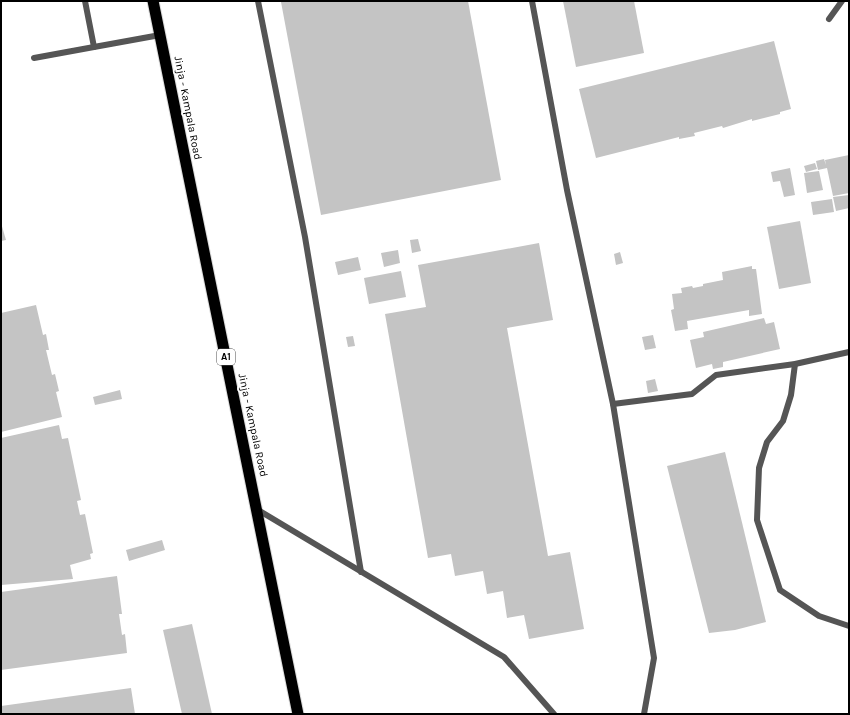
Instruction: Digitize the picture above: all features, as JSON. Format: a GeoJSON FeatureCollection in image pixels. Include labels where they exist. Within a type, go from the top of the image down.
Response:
{"type":"FeatureCollection","features":[{"type":"Feature","properties":{"kind":"highway","name":"Jinja - Kampala Road"},"geometry":{"type":"LineString","coordinates":[[153,1],[258,510],[298,714]]}},
{"type":"Feature","properties":{"kind":"lane"},"geometry":{"type":"LineString","coordinates":[[85,1],[94,47]]}},
{"type":"Feature","properties":{"kind":"lane"},"geometry":{"type":"LineString","coordinates":[[258,1],[305,237],[361,572]]}},
{"type":"Feature","properties":{"kind":"lane"},"geometry":{"type":"LineString","coordinates":[[532,1],[567,190],[613,404],[654,658],[644,714]]}},
{"type":"Feature","properties":{"kind":"lane"},"geometry":{"type":"LineString","coordinates":[[829,19],[842,1]]}},
{"type":"Feature","properties":{"kind":"lane"},"geometry":{"type":"LineString","coordinates":[[34,58],[160,35]]}},
{"type":"Feature","properties":{"kind":"lane"},"geometry":{"type":"LineString","coordinates":[[613,404],[692,394],[716,375],[795,364],[849,352]]}},
{"type":"Feature","properties":{"kind":"lane"},"geometry":{"type":"LineString","coordinates":[[795,364],[791,395],[783,421],[767,442],[759,468],[757,520],[780,590],[819,616],[849,626]]}},
{"type":"Feature","properties":{"kind":"lane"},"geometry":{"type":"LineString","coordinates":[[258,510],[504,657],[554,714]]}},
{"type":"Feature","properties":{"kind":"building"},"geometry":{"type":"Polygon","coordinates":[[[468,1],[501,180],[321,215],[281,2],[468,1]]]}},
{"type":"Feature","properties":{"kind":"building"},"geometry":{"type":"Polygon","coordinates":[[[563,1],[634,1],[644,53],[576,67],[563,1]]]}},
{"type":"Feature","properties":{"kind":"building"},"geometry":{"type":"Polygon","coordinates":[[[774,41],[791,109],[780,112],[780,114],[752,121],[752,119],[723,128],[722,126],[694,133],[695,136],[679,139],[679,137],[596,158],[579,89],[774,41]]]}},
{"type":"Feature","properties":{"kind":"building"},"geometry":{"type":"Polygon","coordinates":[[[849,155],[849,193],[833,196],[827,168],[818,170],[816,161],[824,159],[826,165],[825,160],[849,155]]]}},
{"type":"Feature","properties":{"kind":"building"},"geometry":{"type":"Polygon","coordinates":[[[815,163],[817,169],[806,172],[804,166],[815,163]]]}},
{"type":"Feature","properties":{"kind":"building"},"geometry":{"type":"Polygon","coordinates":[[[790,168],[795,195],[784,197],[780,181],[773,182],[771,172],[790,168]]]}},
{"type":"Feature","properties":{"kind":"building"},"geometry":{"type":"Polygon","coordinates":[[[819,171],[823,190],[807,193],[804,173],[819,171]]]}},
{"type":"Feature","properties":{"kind":"building"},"geometry":{"type":"Polygon","coordinates":[[[849,195],[849,208],[836,211],[833,197],[849,195]]]}},
{"type":"Feature","properties":{"kind":"building"},"geometry":{"type":"Polygon","coordinates":[[[832,199],[834,212],[813,215],[811,202],[832,199]]]}},
{"type":"Feature","properties":{"kind":"building"},"geometry":{"type":"Polygon","coordinates":[[[800,221],[811,283],[779,289],[767,227],[800,221]]]}},
{"type":"Feature","properties":{"kind":"building"},"geometry":{"type":"Polygon","coordinates":[[[1,223],[6,240],[1,241],[1,223]]]}},
{"type":"Feature","properties":{"kind":"building"},"geometry":{"type":"Polygon","coordinates":[[[418,239],[421,251],[412,253],[410,240],[418,239]]]}},
{"type":"Feature","properties":{"kind":"building"},"geometry":{"type":"Polygon","coordinates":[[[539,243],[553,320],[507,328],[548,556],[570,552],[584,629],[529,639],[524,615],[507,618],[503,591],[487,594],[483,571],[455,576],[451,554],[428,558],[385,314],[426,307],[418,265],[539,243]]]}},
{"type":"Feature","properties":{"kind":"building"},"geometry":{"type":"Polygon","coordinates":[[[398,250],[400,263],[384,267],[381,253],[398,250]]]}},
{"type":"Feature","properties":{"kind":"building"},"geometry":{"type":"Polygon","coordinates":[[[620,252],[623,263],[616,265],[614,254],[620,252]]]}},
{"type":"Feature","properties":{"kind":"building"},"geometry":{"type":"Polygon","coordinates":[[[358,257],[361,270],[338,275],[335,262],[358,257]]]}},
{"type":"Feature","properties":{"kind":"building"},"geometry":{"type":"Polygon","coordinates":[[[752,266],[752,269],[756,269],[762,314],[749,316],[749,310],[687,321],[688,329],[675,331],[671,310],[674,309],[672,294],[682,293],[681,288],[692,286],[693,288],[703,286],[703,284],[723,280],[722,272],[752,266]]]}},
{"type":"Feature","properties":{"kind":"building"},"geometry":{"type":"Polygon","coordinates":[[[401,271],[406,297],[369,304],[364,278],[401,271]]]}},
{"type":"Feature","properties":{"kind":"building"},"geometry":{"type":"Polygon","coordinates":[[[36,305],[43,335],[46,334],[49,350],[46,350],[52,375],[55,374],[59,391],[56,392],[62,417],[1,432],[1,313],[36,305]]]}},
{"type":"Feature","properties":{"kind":"building"},"geometry":{"type":"Polygon","coordinates":[[[764,318],[766,324],[774,322],[780,349],[723,362],[723,367],[713,369],[712,364],[696,368],[690,340],[704,337],[703,332],[764,318]]]}},
{"type":"Feature","properties":{"kind":"building"},"geometry":{"type":"Polygon","coordinates":[[[653,335],[656,348],[645,350],[642,337],[653,335]]]}},
{"type":"Feature","properties":{"kind":"building"},"geometry":{"type":"Polygon","coordinates":[[[353,336],[355,346],[348,347],[346,337],[353,336]]]}},
{"type":"Feature","properties":{"kind":"building"},"geometry":{"type":"Polygon","coordinates":[[[655,379],[658,391],[648,393],[646,381],[655,379]]]}},
{"type":"Feature","properties":{"kind":"building"},"geometry":{"type":"Polygon","coordinates":[[[120,390],[122,399],[95,405],[93,397],[120,390]]]}},
{"type":"Feature","properties":{"kind":"building"},"geometry":{"type":"Polygon","coordinates":[[[59,425],[62,439],[68,438],[81,500],[77,501],[80,515],[85,514],[93,553],[90,554],[91,559],[70,565],[73,579],[1,585],[1,438],[59,425]]]}},
{"type":"Feature","properties":{"kind":"building"},"geometry":{"type":"Polygon","coordinates":[[[725,452],[766,622],[735,630],[709,633],[667,466],[725,452]]]}},
{"type":"Feature","properties":{"kind":"building"},"geometry":{"type":"Polygon","coordinates":[[[162,540],[165,550],[129,561],[126,550],[162,540]]]}},
{"type":"Feature","properties":{"kind":"building"},"geometry":{"type":"Polygon","coordinates":[[[117,576],[122,614],[119,614],[122,635],[125,634],[127,653],[1,670],[1,592],[117,576]]]}},
{"type":"Feature","properties":{"kind":"building"},"geometry":{"type":"Polygon","coordinates":[[[192,624],[212,714],[182,714],[163,630],[192,624]]]}},
{"type":"Feature","properties":{"kind":"building"},"geometry":{"type":"Polygon","coordinates":[[[131,688],[135,714],[1,714],[1,706],[131,688]]]}}]}
